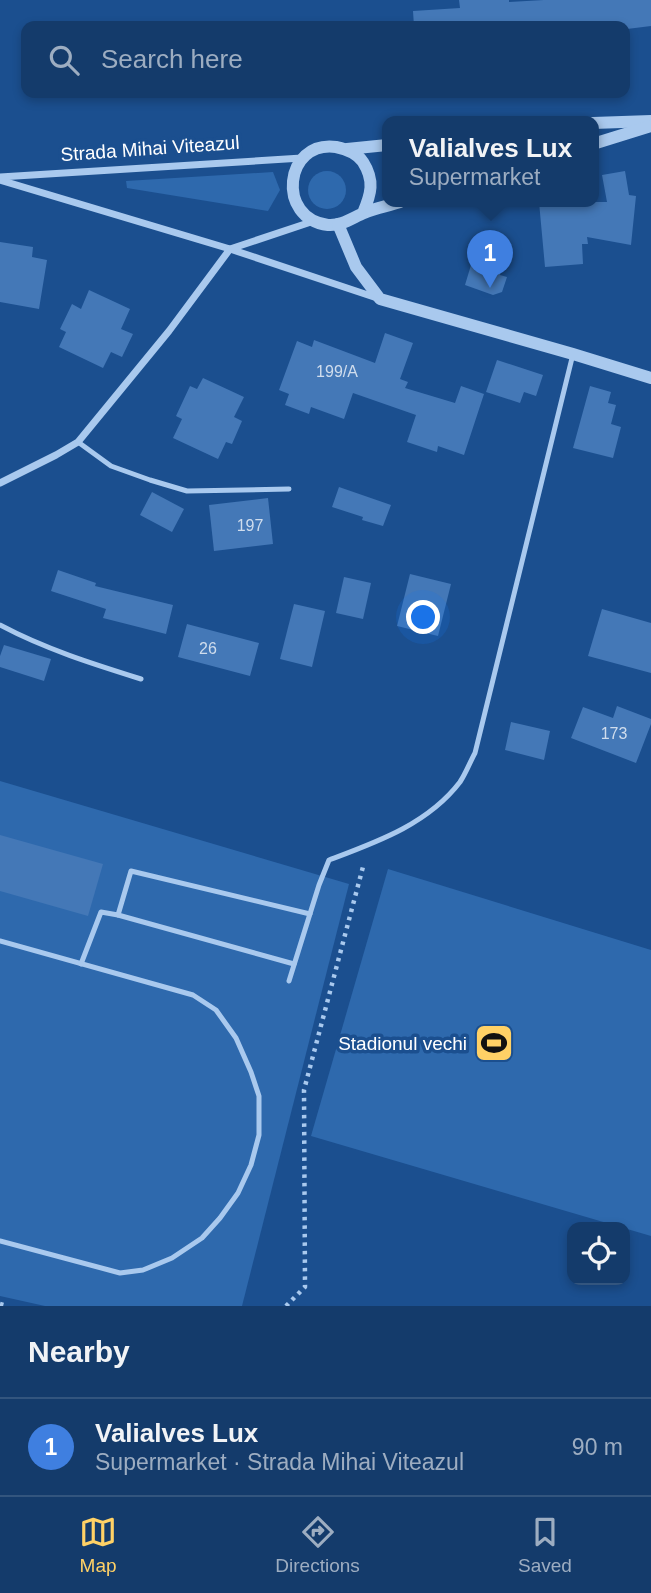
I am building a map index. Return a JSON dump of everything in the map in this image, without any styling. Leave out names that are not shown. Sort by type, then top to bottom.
[{"type":"street","points":[[599,123],[651,123]]},
{"type":"street","points":[[599,142],[651,123]]},
{"type":"street","points":[[382,146],[347,149],[327,146],[314,150],[295,168],[292,183],[293,197],[305,214],[328,225],[338,224],[383,207]]},
{"type":"street","points":[[347,149],[361,159],[370,175],[369,198],[363,213]]},
{"type":"street","name":"Strada Mihai Viteazul","points":[[0,178],[303,158]]},
{"type":"street","name":"Strada Mihai Viteazul","points":[[0,178],[230,249],[380,299],[651,378]]},
{"type":"street","points":[[0,482],[78,442],[160,342],[230,249],[315,221]]},
{"type":"street","points":[[338,224],[356,267],[380,299]]},
{"type":"lane","points":[[289,981],[329,860],[408,826],[439,804],[461,780],[475,753],[573,354]]},
{"type":"lane","points":[[78,442],[111,466],[187,491],[289,489]]},
{"type":"lane","points":[[0,625],[29,641],[141,679]]},
{"type":"lane","points":[[118,915],[131,871],[310,914]]},
{"type":"lane","points":[[82,964],[101,912],[294,964]]},
{"type":"lane","points":[[0,942],[193,995],[216,1010],[236,1038],[259,1096],[259,1135],[251,1165],[238,1193],[202,1238],[172,1258],[143,1270],[120,1273],[0,1241]]},
{"type":"path","points":[[286,1306],[306,1287],[304,1090],[368,845]]},
{"type":"path","points":[[0,1304],[8,1306]]},
{"type":"shaded area","points":[[327,171],[341,176],[346,190],[341,204],[327,209],[313,204],[308,190],[313,176]]},
{"type":"shaded area","points":[[273,172],[280,190],[268,211],[127,188],[126,181]]},
{"type":"shaded area","points":[[0,781],[349,884],[242,1306],[45,1306],[0,1296]]},
{"type":"shaded area","name":"Stadionul vechi","points":[[388,869],[651,950],[651,1236],[630,1230],[630,1222],[603,1222],[311,1136]]},
{"type":"building","points":[[459,0],[651,0],[651,26],[630,29],[630,21],[414,21],[413,11],[460,8]]},
{"type":"building","points":[[625,171],[629,195],[636,196],[631,245],[587,237],[588,244],[582,244],[583,264],[545,267],[539,207],[599,207],[599,202],[607,202],[602,175]]},
{"type":"building","points":[[0,242],[33,247],[32,257],[47,260],[39,309],[0,302]]},
{"type":"building","points":[[477,263],[501,271],[500,275],[507,277],[502,292],[493,295],[465,285],[471,265],[476,266]]},
{"type":"building","points":[[89,290],[130,309],[121,329],[133,334],[122,357],[111,352],[103,368],[59,347],[66,332],[60,329],[72,304],[81,309]]},
{"type":"building","points":[[385,333],[413,343],[400,379],[408,382],[405,388],[455,403],[461,386],[484,394],[464,455],[438,446],[437,452],[407,442],[416,415],[353,393],[344,419],[311,407],[309,414],[285,405],[289,394],[279,390],[297,341],[312,347],[314,340],[375,363]]},
{"type":"building","points":[[497,360],[543,375],[536,396],[524,392],[520,403],[486,392]]},
{"type":"building","points":[[203,378],[244,397],[234,417],[242,421],[232,444],[226,442],[218,459],[173,438],[182,419],[176,416],[190,386],[197,389]]},
{"type":"building","points":[[590,386],[611,392],[608,403],[616,405],[611,424],[621,427],[613,458],[573,448]]},
{"type":"building","points":[[339,487],[391,505],[383,526],[332,507]]},
{"type":"building","points":[[152,492],[184,509],[172,532],[140,515]]},
{"type":"building","points":[[268,498],[273,544],[214,551],[209,505]]},
{"type":"building","points":[[58,570],[96,583],[95,586],[173,605],[166,634],[103,618],[106,609],[51,591]]},
{"type":"building","points":[[410,574],[451,584],[438,636],[397,626]]},
{"type":"building","points":[[344,577],[371,583],[363,619],[336,613]]},
{"type":"building","points":[[294,604],[325,611],[312,667],[280,659]]},
{"type":"building","points":[[602,609],[651,623],[651,673],[588,656]]},
{"type":"building","points":[[187,624],[259,643],[250,676],[178,657]]},
{"type":"building","points":[[4,645],[51,659],[44,681],[0,667]]},
{"type":"building","points":[[617,706],[651,719],[636,763],[571,738],[583,707],[613,718]]},
{"type":"building","points":[[511,722],[550,731],[544,760],[505,750]]},
{"type":"building","points":[[0,835],[103,864],[88,916],[0,891]]},
{"type":"place","name":"Valialves Lux","points":[[490,288]]},
{"type":"place","name":"Stadionul vechi","points":[[494,1043]]}]
